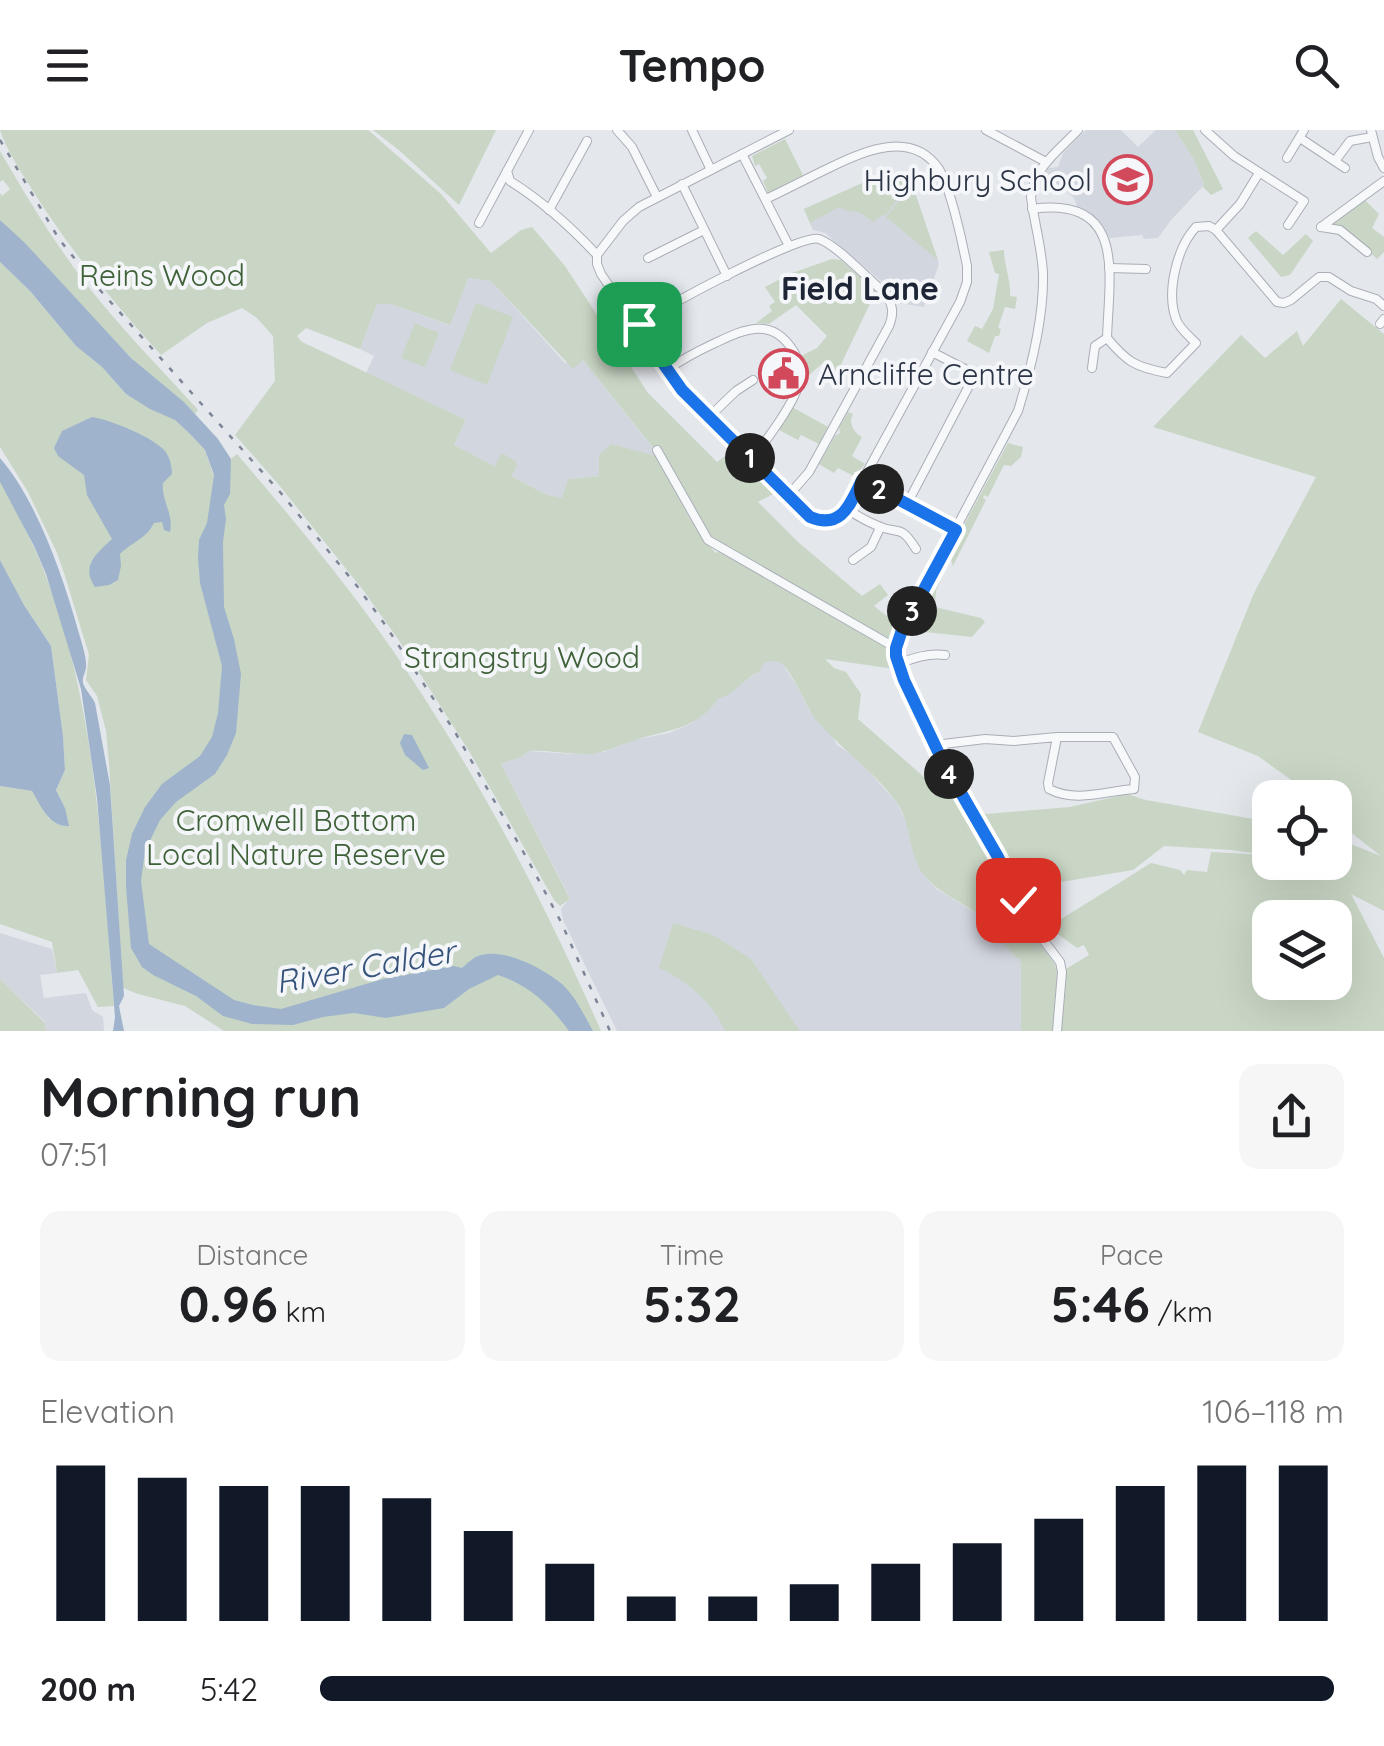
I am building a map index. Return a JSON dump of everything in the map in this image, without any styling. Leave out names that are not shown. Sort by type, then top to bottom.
[{"type":"street","points":[[479,223],[529,130]]},
{"type":"street","points":[[617,130],[632,148],[656,197]]},
{"type":"street","points":[[692,130],[710,170]]},
{"type":"street","points":[[761,130],[767,141]]},
{"type":"street","points":[[766,199],[879,144],[905,143],[928,154],[943,176],[968,274],[965,292],[846,510],[834,519],[818,520],[807,515],[708,417],[667,370],[597,264],[597,254],[629,214],[790,130]]},
{"type":"street","points":[[986,130],[1046,162]]},
{"type":"street","points":[[1057,1031],[1060,962],[1028,920],[998,857],[945,766],[897,664],[896,648],[1018,411],[1030,373],[1043,273],[1032,188],[1046,162],[1078,130]]},
{"type":"street","points":[[1206,130],[1234,156],[1304,201],[1288,225]]},
{"type":"street","points":[[1287,158],[1302,134],[1346,168]]},
{"type":"street","points":[[1335,162],[1350,141],[1372,134],[1384,168]]},
{"type":"street","points":[[549,210],[587,141]]},
{"type":"street","points":[[742,154],[789,246]]},
{"type":"street","points":[[507,171],[510,182],[532,195],[597,254]]},
{"type":"street","points":[[1216,230],[1240,204],[1259,173]]},
{"type":"street","points":[[1367,252],[1340,230],[1321,227],[1384,181]]},
{"type":"street","points":[[682,184],[727,276]]},
{"type":"street","points":[[1032,209],[1074,211],[1094,221],[1104,237],[1109,268],[1107,338],[1124,358],[1150,370],[1167,373],[1196,344],[1176,323],[1174,302],[1179,250],[1196,227],[1216,230],[1277,302],[1290,300],[1319,277],[1330,277],[1384,306]]},
{"type":"street","points":[[648,258],[704,230]]},
{"type":"street","points":[[636,325],[660,309],[812,238],[830,244],[886,294],[891,301],[892,319],[810,472],[788,496]]},
{"type":"street","points":[[1109,268],[1146,268]]},
{"type":"street","points":[[667,370],[685,357],[745,329],[763,329],[787,342],[798,360],[798,386],[751,459]]},
{"type":"street","points":[[1078,366],[1093,370],[1095,346],[1107,338]]},
{"type":"street","points":[[907,504],[971,382],[964,369],[932,352]]},
{"type":"street","points":[[708,417],[753,380]]},
{"type":"street","points":[[657,450],[708,540],[896,648]]},
{"type":"street","points":[[862,480],[956,530]]},
{"type":"street","points":[[846,510],[880,528],[906,533],[916,549]]},
{"type":"street","points":[[853,560],[871,547],[880,528]]},
{"type":"street","points":[[897,664],[920,656],[945,655]]},
{"type":"street","points":[[935,744],[985,739],[1113,737],[1135,778],[1134,790],[1074,796],[1049,790],[1057,738]]},
{"type":"shaded area","name":"Highbury School","points":[[1086,130],[1121,130],[1138,147],[1156,130],[1175,130],[1204,185],[1158,238],[1110,238],[1096,218],[1078,209],[1074,198],[1045,174],[1048,168],[1058,167],[1063,153]]},
{"type":"shaded area","points":[[876,177],[896,179],[914,190],[939,264],[924,307],[899,303],[887,286],[825,233],[813,230],[804,209]]},
{"type":"shaded area","points":[[468,278],[491,281],[565,363],[582,359],[660,457],[599,476],[568,479],[562,499],[547,495],[454,445],[466,420],[366,373],[374,356],[360,349],[377,304],[391,304],[449,325]]},
{"type":"shaded area","points":[[763,663],[782,663],[809,710],[837,745],[857,758],[897,803],[908,826],[916,859],[928,880],[982,917],[1021,962],[1021,1031],[617,1031],[563,920],[561,909],[570,898],[501,764],[529,751],[604,752],[634,740],[669,733],[690,724],[719,697],[759,672]]},
{"type":"shaded area","points":[[0,933],[52,949],[57,973],[40,975],[44,998],[86,993],[92,1010],[103,1017],[104,1031],[46,1031],[45,1022],[0,979]]},
{"type":"green space","points":[[0,130],[368,130],[441,194],[491,253],[521,230],[532,227],[565,266],[648,393],[717,462],[733,450],[775,493],[758,502],[798,542],[862,596],[880,584],[888,595],[874,606],[888,617],[904,617],[890,643],[814,600],[889,649],[895,669],[825,659],[846,672],[861,694],[858,719],[932,784],[963,801],[1025,925],[1054,963],[1057,972],[1053,1031],[1021,1031],[1021,962],[983,918],[924,875],[897,803],[816,720],[788,671],[777,661],[764,663],[759,672],[689,724],[597,753],[529,751],[501,764],[570,899],[560,906],[398,639],[363,590],[235,435],[275,381],[273,336],[242,308],[207,323],[161,355],[62,234]],"holes":[[[468,278],[491,281],[573,369],[583,360],[654,449],[664,456],[710,535],[725,549],[716,553],[698,532],[660,457],[611,444],[599,455],[599,476],[568,479],[562,498],[547,495],[511,476],[517,465],[502,453],[496,467],[454,445],[466,420],[302,342],[297,336],[306,328],[360,349],[377,304],[391,304],[450,325]]]},
{"type":"green space","points":[[373,130],[496,130],[459,205]]},
{"type":"green space","points":[[1175,130],[1193,130],[1223,189],[1211,195],[1203,187],[1193,158]]},
{"type":"green space","points":[[785,139],[803,175],[768,193],[763,181],[767,178],[759,164],[755,166],[752,156]]},
{"type":"green space","points":[[0,151],[72,265],[198,410],[195,414],[130,357],[0,220],[0,193],[2,196],[10,189],[3,180],[0,182]]},
{"type":"green space","points":[[876,177],[903,182],[901,194],[885,216],[873,222],[859,212],[839,207],[810,223],[804,209]]},
{"type":"green space","points":[[906,184],[914,190],[938,260],[886,217],[903,195]]},
{"type":"green space","points":[[1364,199],[1379,214],[1372,228],[1384,237],[1384,252],[1377,259],[1345,229],[1327,226]]},
{"type":"green space","points":[[1256,231],[1283,255],[1306,234],[1313,241],[1290,275],[1281,277],[1248,238]]},
{"type":"green space","points":[[1004,250],[1010,296],[1017,297],[1015,309],[1005,307],[999,336],[995,336],[989,353],[967,341],[975,326],[982,329],[993,309],[999,274],[995,273],[989,252]]},
{"type":"green space","points":[[832,259],[841,260],[876,291],[834,379],[824,362],[808,376],[805,374],[801,356],[817,348],[827,336],[796,305],[769,324],[756,323],[772,311],[769,306],[775,302],[765,287]]},
{"type":"green space","name":"Cromwell Bottom Local Nature Reserve","points":[[0,262],[76,346],[126,394],[175,420],[190,434],[205,450],[213,474],[237,454],[346,586],[387,641],[487,801],[558,937],[601,1031],[224,1031],[185,1006],[123,988],[106,731],[97,696],[86,680],[89,655],[57,553],[28,492],[0,447]]},
{"type":"green space","points":[[1341,299],[1384,334],[1384,911],[1351,894],[1384,958],[1384,1031],[1061,1031],[1066,969],[1089,955],[1084,945],[1077,948],[1055,932],[1047,936],[1042,931],[1151,863],[1180,870],[1184,875],[1187,870],[1207,872],[1211,852],[1252,854],[1252,880],[1352,880],[1352,845],[1381,856],[1352,833],[1352,780],[1291,780],[1258,756],[1198,732],[1254,593],[1316,477],[1153,427],[1241,335],[1265,358],[1297,331],[1303,346]]},
{"type":"green space","points":[[476,303],[513,317],[487,385],[450,370]]},
{"type":"green space","points":[[415,323],[439,333],[425,367],[401,358]]},
{"type":"green space","points":[[792,407],[828,427],[819,444],[801,435],[798,440],[779,430]]},
{"type":"green space","points":[[848,412],[853,414],[853,427],[862,437],[852,456],[865,464],[854,476],[838,468],[834,473],[819,464],[840,433]]},
{"type":"green space","points":[[1008,443],[1023,447],[1021,457],[1011,466],[1004,465],[988,497],[984,495],[986,500],[953,566],[949,553]]},
{"type":"green space","points":[[0,482],[44,571],[76,677],[95,786],[114,1006],[98,1007],[78,970],[57,973],[52,942],[0,924],[0,786],[32,791],[49,819],[65,808],[56,790],[65,770],[51,646],[0,560]]},
{"type":"green space","points":[[937,575],[942,576],[935,607],[985,622],[972,637],[906,630]]},
{"type":"green space","points":[[1127,794],[1252,819],[1252,853],[1164,846],[1133,870],[1025,888],[1010,873],[974,807],[986,814],[1070,807]]},
{"type":"green space","points":[[673,923],[713,935],[751,959],[800,1031],[725,1031],[698,994],[659,968]]},
{"type":"green space","points":[[0,979],[45,1023],[46,1031],[0,1031]]},
{"type":"water","points":[[0,220],[131,358],[184,402],[231,459],[230,494],[224,505],[224,607],[241,674],[236,733],[215,774],[176,802],[160,820],[145,851],[141,881],[149,944],[234,1000],[281,1009],[383,979],[454,966],[462,968],[484,954],[507,956],[544,971],[562,984],[593,1031],[569,1031],[538,997],[498,975],[469,989],[444,1008],[386,1018],[354,1013],[293,1025],[252,1024],[223,1016],[196,996],[142,967],[131,948],[126,887],[126,860],[132,834],[162,784],[200,756],[212,737],[218,713],[222,666],[200,583],[198,558],[214,475],[205,450],[190,434],[175,420],[126,394],[76,346],[0,262]]},
{"type":"water","points":[[92,417],[151,440],[165,451],[172,474],[163,483],[170,532],[164,530],[162,522],[154,523],[120,554],[118,580],[95,587],[90,566],[112,539],[87,495],[84,475],[58,456],[54,448],[62,431]]},
{"type":"water","points":[[0,458],[25,495],[47,539],[85,654],[83,683],[95,703],[110,785],[124,996],[119,1006],[124,1031],[113,1031],[97,798],[81,689],[46,574],[0,482]]},
{"type":"water","points":[[0,560],[51,646],[65,770],[56,790],[69,826],[51,819],[32,791],[0,786]]},
{"type":"water","points":[[404,734],[412,735],[429,768],[423,770],[405,755],[400,743]]},
{"type":"railway","points":[[0,140],[59,239],[280,492],[386,626],[455,732],[529,862],[610,1031]]},
{"type":"place","name":"Highbury School","points":[[1127,180]]},
{"type":"place","name":"Arncliffe Centre","points":[[783,374]]},
{"type":"district","name":"Field Lane","points":[[860,288]]},
{"type":"route","points":[[639,324],[636,325],[674,381],[810,517],[822,521],[839,517],[862,480],[956,530],[902,630],[896,648],[897,664],[942,760],[1018,900]]},
{"type":"park label","name":"Reins Wood","points":[[162,275]]},
{"type":"park label","name":"Strangstry Wood","points":[[522,657]]},
{"type":"water label","name":"River Calder","points":[[365,966]]}]
